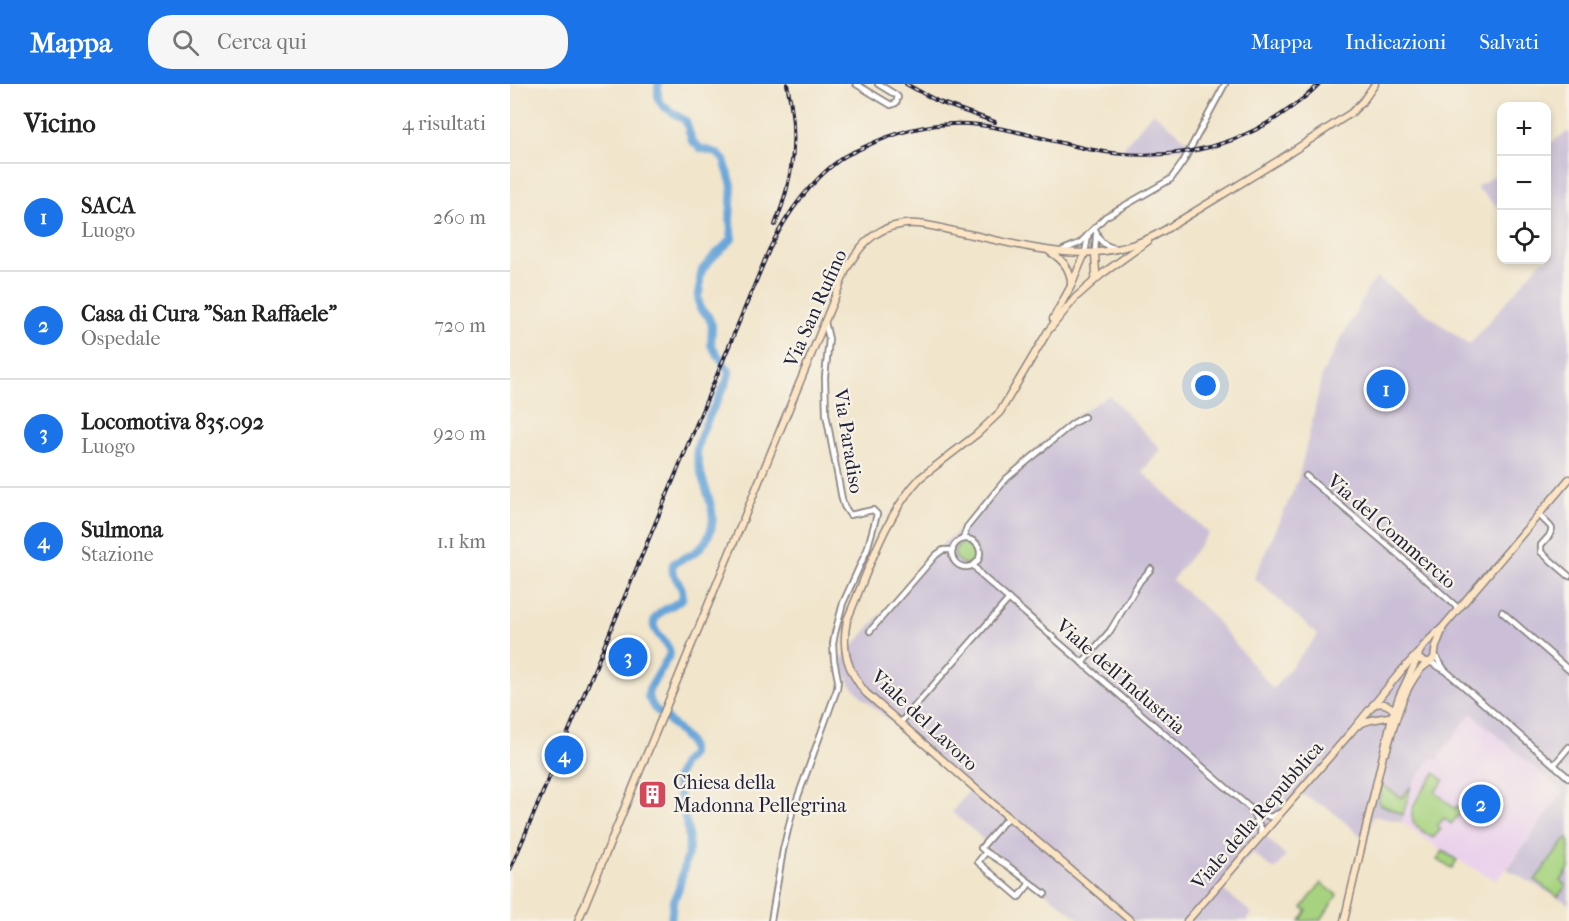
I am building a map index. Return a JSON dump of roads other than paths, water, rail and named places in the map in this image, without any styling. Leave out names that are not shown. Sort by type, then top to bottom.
[{"type":"main road","name":"Via San Rufino","points":[[578,921],[846,270],[857,252],[870,238],[887,228],[919,224],[1056,251],[1095,253],[1121,248],[1152,237],[1279,160],[1351,113],[1375,84]]},
{"type":"main road","name":"Viale del Lavoro","points":[[1048,331],[1092,282],[1152,237]]},
{"type":"main road","points":[[1044,249],[1064,262],[1071,276],[1071,286]]},
{"type":"main road","name":"Viale del Lavoro","points":[[1085,253],[1048,331],[1000,412],[977,434],[920,478],[902,499],[885,529],[847,620],[844,635],[847,661],[859,684],[900,723],[1130,920]]},
{"type":"main road","points":[[1092,282],[1096,273],[1095,253]]},
{"type":"main road","name":"Viale della Repubblica","points":[[1187,921],[1569,479]]},
{"type":"main road","name":"Viale della Repubblica","points":[[1435,654],[1443,627]]},
{"type":"main road","points":[[1344,920],[1394,714],[1417,673],[1434,658],[1435,654],[1430,647],[1420,651],[1394,714],[1387,734],[1373,799]]},
{"type":"main road","points":[[1420,651],[1422,661],[1429,662]]},
{"type":"main road","points":[[1373,705],[1378,703],[1387,705],[1394,714]]},
{"type":"main road","name":"Viale della Repubblica","points":[[1352,731],[1365,721],[1394,714]]},
{"type":"main road","points":[[1375,719],[1384,723],[1387,734]]},
{"type":"street","points":[[856,84],[891,105],[896,103],[898,100],[896,95],[878,84]]},
{"type":"street","points":[[1085,253],[1088,238],[1097,224],[1105,217],[1171,179],[1184,162],[1225,84]]},
{"type":"street","points":[[1093,231],[1102,243],[1121,248]]},
{"type":"street","points":[[1056,251],[1076,245],[1093,231]]},
{"type":"street","points":[[1093,231],[1095,253]]},
{"type":"street","name":"Via Paradiso","points":[[771,921],[792,813],[837,689],[833,644],[835,633],[843,603],[867,550],[877,514],[873,510],[850,515],[842,499],[825,414],[825,377],[829,339],[825,322]]},
{"type":"street","points":[[963,540],[967,527],[1006,479],[1072,424],[1084,417]]},
{"type":"street","name":"Via del Commercio","points":[[1306,476],[1458,609]]},
{"type":"street","points":[[1538,514],[1552,529],[1541,545],[1541,552],[1569,576]]},
{"type":"street","points":[[963,540],[973,541],[980,548],[980,558],[974,566],[964,567],[958,565],[954,560],[953,550],[958,542],[963,540]]},
{"type":"street","points":[[870,631],[936,555],[943,550],[953,550]]},
{"type":"street","name":"Viale dell'Industria","points":[[974,566],[1008,599],[1250,808],[1264,815]]},
{"type":"street","points":[[1083,663],[1110,631],[1140,581],[1151,569]]},
{"type":"street","points":[[900,723],[1008,599]]},
{"type":"street","points":[[1502,612],[1569,670]]},
{"type":"street","points":[[835,633],[844,635]]},
{"type":"street","points":[[1435,654],[1446,671]]},
{"type":"street","points":[[1429,662],[1446,671],[1569,778]]},
{"type":"street","points":[[1554,765],[1569,747]]},
{"type":"street","name":"Viale dell'Industria","points":[[1250,808],[1261,828],[1260,837]]},
{"type":"street","points":[[1264,815],[1270,817],[1281,812]]},
{"type":"street","points":[[1264,815],[1269,826]]},
{"type":"street","points":[[1008,817],[981,848],[1045,894]]},
{"type":"street","name":"Viale dell'Industria","points":[[1257,819],[1269,826]]},
{"type":"street","points":[[986,852],[978,862],[1019,897],[1030,883]]},
{"type":"waterway","points":[[658,84],[658,99],[663,106],[686,121],[692,141],[700,148],[717,153],[724,160],[732,185],[730,219],[732,239],[702,270],[698,296],[700,309],[708,316],[712,325],[711,345],[729,371],[727,381],[697,448],[699,466],[712,507],[712,527],[708,538],[697,551],[673,564],[672,571],[681,588],[682,599],[660,613],[654,621],[656,631],[670,654],[649,690],[648,697],[654,708],[688,741],[691,748],[691,754],[682,765],[676,780],[688,830],[689,849],[673,903],[671,921]]},
{"type":"railway","points":[[775,225],[787,190],[793,156],[793,121],[787,84]]},
{"type":"railway","points":[[906,84],[939,102],[995,122]]},
{"type":"railway","points":[[510,870],[769,250],[799,200],[830,167],[849,154],[900,133],[927,126],[954,124],[998,128],[1112,153],[1137,155],[1185,152],[1232,140],[1255,130],[1293,106],[1319,84]]},
{"type":"place","name":"SACA","points":[[1386,389]]},
{"type":"place","name":"Locomotiva 835.092","points":[[628,657]]},
{"type":"place","name":"Sulmona","points":[[564,755]]},
{"type":"place","name":"Chiesa della Madonna Pellegrina","points":[[652,794]]},
{"type":"place","name":"Casa di Cura \"San Raffaele\"","points":[[1481,804]]}]
